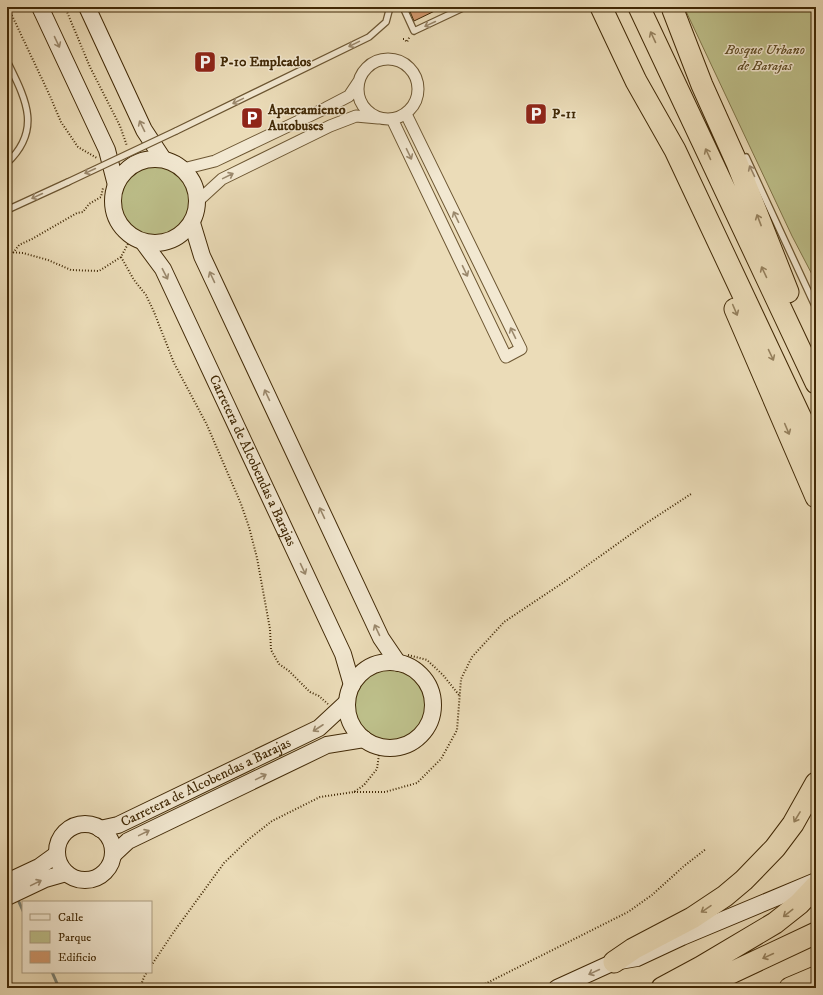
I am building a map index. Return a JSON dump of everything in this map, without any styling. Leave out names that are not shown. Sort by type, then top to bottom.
[{"type":"highway","points":[[601,7],[636,81],[664,150],[816,497]]},
{"type":"highway","points":[[639,7],[816,383]]},
{"type":"highway","points":[[672,9],[702,85],[737,163],[816,360]]},
{"type":"highway","points":[[636,81],[678,157],[816,450]]},
{"type":"highway","points":[[614,962],[632,949],[670,931],[692,918],[725,896],[744,880],[775,848],[788,830],[816,783]]},
{"type":"highway","points":[[662,988],[719,957],[775,923],[799,904],[816,886]]},
{"type":"highway","points":[[699,988],[816,933]]},
{"type":"highway","points":[[790,988],[816,977]]},
{"type":"street","points":[[40,7],[107,150],[109,185],[113,208],[123,229],[137,238],[162,243],[179,236],[192,223],[198,200],[194,183],[184,169],[163,159],[131,159],[127,169],[109,185]]},
{"type":"street","points":[[87,7],[144,130],[163,159]]},
{"type":"street","points":[[184,169],[215,161],[349,96],[363,72],[376,61],[385,59],[394,60],[402,63],[413,73],[418,89],[417,98],[406,114],[392,119],[356,116],[330,126],[222,180],[198,200]]},
{"type":"street","points":[[359,81],[359,99],[370,114],[378,118]]},
{"type":"street","points":[[392,119],[506,357],[521,349],[406,114]]},
{"type":"street","points":[[192,223],[202,256],[381,638],[398,663]]},
{"type":"street","name":"Carretera de Alcobendas a Barajas","points":[[137,238],[163,269],[343,654],[352,685]]},
{"type":"street","points":[[380,663],[398,663],[411,668],[421,675],[433,698],[433,711],[429,723],[422,734],[413,742],[401,747],[388,748],[372,745],[364,740],[355,730],[343,706],[352,685],[357,678],[372,666],[380,663]]},
{"type":"street","name":"Carretera de Alcobendas a Barajas","points":[[100,829],[118,825],[319,728],[343,706]]},
{"type":"street","name":"Carretera de Alcobendas a Barajas","points":[[113,856],[128,841],[327,745],[364,740]]},
{"type":"street","points":[[86,824],[100,829],[110,840],[113,856],[109,867],[100,876],[88,880],[76,879],[66,873],[60,864],[57,854],[58,843],[64,833],[74,826],[86,824]]},
{"type":"street","points":[[7,882],[39,867],[57,854]]},
{"type":"street","points":[[7,897],[45,879],[66,873]]},
{"type":"street","points":[[557,988],[614,962],[637,958],[689,934],[816,881]]},
{"type":"lane","points":[[7,210],[176,131],[369,37],[386,22],[390,7]]},
{"type":"lane","points":[[403,7],[414,31],[465,7]]},
{"type":"lane","points":[[672,9],[699,60]]},
{"type":"lane","points":[[7,61],[21,90],[27,107],[25,140],[7,163]]},
{"type":"lane","points":[[743,152],[816,308]]},
{"type":"path","points":[[8,7],[64,128],[78,147],[95,158],[100,158]]},
{"type":"path","points":[[65,7],[90,67],[120,126],[131,159]]},
{"type":"path","points":[[403,39],[407,42],[409,36],[413,36]]},
{"type":"path","points":[[13,253],[18,245],[32,239],[72,216],[83,212],[89,204],[102,196],[109,185]]},
{"type":"path","points":[[7,252],[23,253],[48,260],[71,270],[99,271],[121,257],[137,238]]},
{"type":"path","points":[[121,257],[134,280],[146,295],[174,363],[207,425],[243,510],[257,558],[270,629],[271,650],[279,664],[289,671],[310,692],[319,696],[326,703],[343,706]]},
{"type":"path","points":[[152,965],[224,863],[272,821],[320,797],[354,792],[385,792],[417,782],[441,759],[457,730],[461,679],[472,657],[504,622],[564,582],[645,524],[691,494]]},
{"type":"path","points":[[354,792],[364,785],[377,769],[380,747]]},
{"type":"path","points":[[477,988],[628,912],[652,895],[684,866],[706,849]]},
{"type":"path","points":[[140,988],[146,973]]},
{"type":"green space","name":"Bosque Urbano de Barajas","points":[[684,7],[816,7],[816,282],[792,236]]},
{"type":"green space","points":[[154,165],[174,171],[184,181],[190,201],[184,221],[174,231],[154,237],[134,231],[124,221],[118,201],[124,181],[134,171]]},
{"type":"green space","points":[[383,669],[397,669],[416,679],[426,698],[426,712],[416,731],[397,741],[383,741],[364,731],[354,712],[354,698],[364,679]]},
{"type":"building","points":[[408,7],[443,7],[414,21]]},
{"type":"waterway","points":[[19,902],[22,909]]},
{"type":"waterway","points":[[52,973],[59,988]]},
{"type":"place","name":"P-10 Empleados","points":[[205,62]]},
{"type":"place","name":"P-11","points":[[536,114]]},
{"type":"place","name":"Aparcamiento Autobuses","points":[[252,118]]}]
